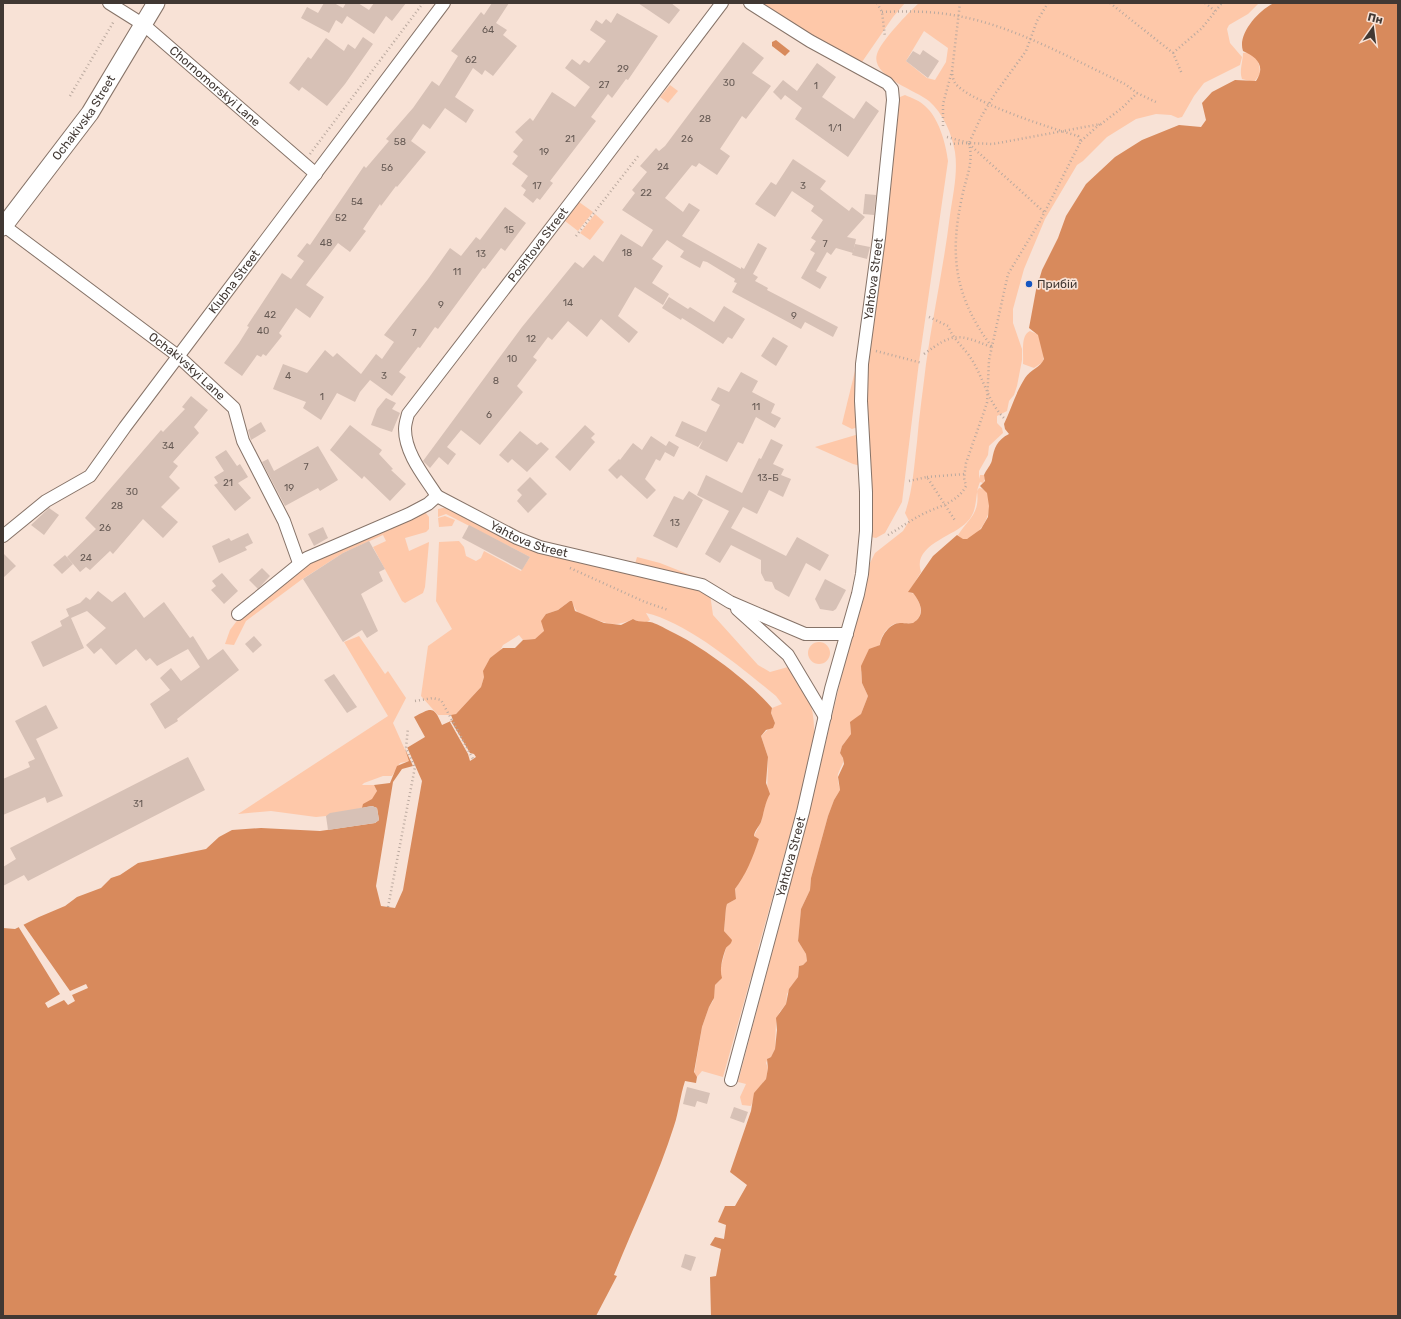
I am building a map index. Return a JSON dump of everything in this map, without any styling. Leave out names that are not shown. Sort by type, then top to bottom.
[{"type":"street","name":"Chornomorskyi Lane","points":[[110,3],[144,24],[316,174]]},
{"type":"street","name":"Ochakivska Street","points":[[3,226],[90,113],[156,3]]},
{"type":"street","name":"Klubna Street","points":[[3,536],[46,501],[90,476],[178,356],[444,3]]},
{"type":"street","name":"Poshtova Street","points":[[437,496],[414,460],[405,429],[408,414],[722,3]]},
{"type":"street","name":"Yahtova Street","points":[[731,1080],[803,812],[832,682],[858,594],[865,536],[866,492],[861,401],[864,348],[879,238],[893,100],[892,89],[887,83],[810,41],[750,3]]},
{"type":"street","name":"Ochakivskyi Lane","points":[[3,226],[178,356],[234,408],[243,441],[284,521],[299,564]]},
{"type":"street","points":[[238,614],[307,558],[409,514],[434,500],[437,496]]},
{"type":"street","name":"Yahtova Street","points":[[437,496],[517,538],[540,547],[702,585],[730,602],[805,634],[847,634]]},
{"type":"street","points":[[730,602],[788,655],[825,717]]},
{"type":"path","points":[[304,162],[423,3]]},
{"type":"path","points":[[877,3],[882,12],[885,37]]},
{"type":"path","points":[[943,126],[943,104],[952,71],[960,3]]},
{"type":"path","points":[[992,347],[978,329],[965,302],[958,272],[955,238],[960,208],[972,161],[969,143],[989,104],[1026,51],[1039,17],[1048,3]]},
{"type":"path","points":[[1110,3],[1173,53],[1182,74]]},
{"type":"path","points":[[1205,3],[1215,11]]},
{"type":"path","points":[[1173,53],[1202,28],[1222,3]]},
{"type":"path","points":[[70,96],[120,10]]},
{"type":"path","points":[[882,12],[918,11],[959,16],[1030,40],[1125,84],[1137,93],[1158,103]]},
{"type":"path","points":[[952,71],[954,82],[966,93],[989,104],[1059,131],[1078,136],[1081,141]]},
{"type":"path","points":[[888,535],[924,514],[945,506],[962,493],[966,486],[966,463],[987,403],[989,360],[1008,274],[1044,212],[1081,141],[1122,108],[1137,93]]},
{"type":"path","points":[[950,144],[993,144],[1101,124]]},
{"type":"path","points":[[947,137],[969,143],[1044,212]]},
{"type":"path","points":[[576,236],[639,155]]},
{"type":"path","points":[[929,317],[948,326],[952,337],[968,354],[998,412],[1005,419]]},
{"type":"path","points":[[924,354],[945,339],[952,337],[973,339],[992,347]]},
{"type":"path","points":[[864,348],[922,363]]},
{"type":"path","points":[[909,481],[927,477],[965,474]]},
{"type":"path","points":[[927,477],[956,522]]},
{"type":"path","points":[[569,567],[580,574],[645,602],[668,610]]},
{"type":"path","points":[[415,701],[433,698],[440,700],[473,759]]},
{"type":"path","points":[[388,907],[414,766],[406,748],[408,728]]},
{"type":"shaded area","points":[[757,3],[905,3],[893,17],[862,62],[859,62]]},
{"type":"shaded area","points":[[919,3],[1259,3],[1248,14],[1229,25],[1227,29],[1230,43],[1242,57],[1240,65],[1204,83],[1194,96],[1182,117],[1178,118],[1171,115],[1156,114],[1136,119],[1107,137],[1077,165],[1045,219],[1024,269],[1013,309],[1013,323],[1022,349],[1022,360],[1017,386],[1014,395],[1009,401],[1007,411],[997,416],[997,423],[1002,428],[1003,433],[989,446],[988,455],[979,471],[979,479],[980,475],[984,475],[985,479],[983,483],[980,482],[978,487],[975,507],[971,517],[961,527],[935,542],[922,555],[920,563],[921,572],[909,592],[914,594],[920,605],[921,609],[917,620],[913,623],[896,623],[889,627],[880,641],[880,645],[875,647],[861,672],[862,683],[868,696],[861,714],[850,724],[851,734],[842,746],[840,753],[843,759],[843,764],[838,774],[840,790],[834,800],[828,816],[811,878],[810,890],[801,909],[798,941],[806,954],[807,961],[803,965],[799,966],[798,977],[787,994],[786,1004],[779,1013],[776,1023],[775,1049],[766,1063],[768,1068],[766,1079],[757,1090],[751,1106],[742,1105],[740,1097],[746,1084],[738,1082],[809,812],[845,662],[865,594],[870,563],[875,553],[903,531],[909,521],[905,513],[913,478],[926,364],[955,184],[956,160],[952,138],[939,112],[929,101],[887,76],[880,69],[877,62],[877,54],[895,27]],"holes":[[[924,31],[948,48],[946,62],[935,80],[927,78],[906,61]]]},
{"type":"shaded area","points":[[1274,3],[1398,3],[1398,1316],[711,1316],[710,1277],[716,1276],[721,1249],[710,1245],[715,1237],[724,1239],[726,1225],[718,1222],[725,1206],[735,1206],[747,1185],[730,1172],[751,1111],[754,1093],[766,1079],[768,1068],[767,1059],[771,1057],[775,1049],[777,1030],[776,1018],[786,1004],[789,989],[798,977],[799,966],[803,965],[807,961],[806,954],[798,941],[801,909],[810,890],[811,878],[828,816],[834,800],[840,790],[838,777],[844,764],[840,753],[842,746],[851,734],[850,722],[861,714],[868,696],[862,683],[861,666],[869,649],[880,645],[884,634],[893,625],[900,623],[913,623],[920,616],[921,609],[918,601],[913,593],[908,592],[933,556],[957,535],[963,539],[967,539],[981,529],[988,517],[989,506],[987,493],[980,486],[985,481],[984,475],[991,462],[997,445],[1009,434],[1005,429],[1004,424],[1019,389],[1027,375],[1043,362],[1044,359],[1038,335],[1029,328],[1036,290],[1042,270],[1058,238],[1066,216],[1086,184],[1115,157],[1142,140],[1179,125],[1201,127],[1206,120],[1202,103],[1212,92],[1235,80],[1256,81],[1259,76],[1260,66],[1256,59],[1243,51],[1243,37],[1246,30],[1256,17],[1268,6]]},
{"type":"shaded area","points":[[776,40],[790,51],[785,56],[772,46],[772,42]]},
{"type":"shaded area","points":[[1243,53],[1252,54],[1257,59],[1260,74],[1254,82],[1242,79],[1241,69]]},
{"type":"shaded area","points":[[670,85],[678,91],[668,103],[660,97]]},
{"type":"shaded area","points":[[905,95],[923,104],[934,117],[944,139],[948,161],[919,362],[902,502],[885,533],[876,538],[871,537],[865,373],[897,102],[900,97]]},
{"type":"shaded area","points":[[579,202],[593,212],[578,231],[565,221]]},
{"type":"shaded area","points":[[595,214],[604,222],[590,240],[580,233]]},
{"type":"shaded area","points":[[1030,331],[1039,335],[1044,355],[1043,362],[1034,368],[1023,364],[1023,345],[1025,336]]},
{"type":"shaded area","points":[[855,371],[858,371],[858,427],[852,429],[842,424]]},
{"type":"shaded area","points":[[859,434],[861,466],[853,464],[815,447]]},
{"type":"shaded area","points":[[979,488],[986,491],[989,497],[990,505],[988,514],[979,531],[971,537],[963,540],[958,535],[975,511],[977,505],[977,491]]},
{"type":"shaded area","points":[[448,507],[490,528],[689,586],[710,594],[713,615],[758,665],[770,672],[788,667],[795,674],[805,689],[813,715],[814,734],[797,810],[758,949],[760,952],[753,976],[751,977],[723,1077],[702,1071],[697,1077],[694,1075],[702,1027],[709,1007],[713,1001],[715,985],[720,980],[720,970],[726,948],[731,940],[724,931],[727,904],[736,899],[735,889],[743,877],[759,839],[754,836],[761,822],[767,798],[768,757],[761,736],[775,723],[771,713],[772,708],[782,704],[776,696],[731,660],[679,626],[662,618],[646,613],[650,620],[647,622],[640,622],[633,619],[618,624],[606,623],[580,614],[570,601],[558,610],[546,614],[543,626],[544,632],[535,639],[523,640],[519,635],[503,645],[500,651],[490,658],[485,668],[481,687],[456,714],[438,715],[421,696],[428,646],[452,629],[436,601],[439,542],[459,541],[464,547],[466,556],[476,561],[481,558],[484,551],[521,571],[530,557],[446,514],[438,517],[438,509]]},
{"type":"shaded area","points":[[425,512],[429,517],[429,529],[426,532],[405,538],[409,551],[429,542],[425,587],[423,593],[405,603],[402,601],[373,547],[386,541],[383,535],[343,553],[301,580],[246,621],[234,645],[225,644],[230,630],[242,614],[309,560]]},
{"type":"shaded area","points":[[445,516],[455,520],[452,526],[439,527],[438,518]]},
{"type":"shaded area","points":[[637,557],[660,563],[703,580],[635,564]]},
{"type":"shaded area","points":[[572,601],[575,611],[604,623],[621,625],[633,619],[660,626],[683,638],[724,665],[751,687],[772,708],[771,713],[775,723],[773,728],[766,730],[761,736],[768,757],[766,783],[770,794],[761,822],[754,834],[754,836],[759,839],[746,872],[735,889],[736,899],[727,904],[724,931],[732,940],[726,948],[721,967],[722,978],[715,985],[714,998],[702,1027],[694,1072],[697,1077],[696,1083],[685,1081],[676,1120],[661,1164],[614,1275],[617,1276],[596,1316],[3,1316],[3,928],[15,929],[65,906],[77,897],[101,888],[111,878],[120,875],[138,863],[206,849],[219,837],[232,830],[261,828],[320,831],[375,823],[379,820],[377,808],[372,806],[362,808],[363,804],[372,799],[377,791],[374,785],[390,783],[397,766],[409,761],[405,749],[425,737],[414,717],[425,711],[432,710],[437,714],[442,725],[453,720],[451,715],[456,714],[481,687],[484,677],[483,671],[490,658],[503,648],[515,648],[523,640],[535,639],[544,631],[541,621],[546,614],[558,610]]},
{"type":"shaded area","points":[[359,636],[385,674],[388,671],[406,698],[393,723],[410,761],[400,763],[392,776],[383,776],[364,783],[362,785],[374,785],[377,791],[375,797],[362,808],[316,817],[271,811],[238,814],[388,716],[344,642]]},
{"type":"shaded area","points":[[819,642],[827,645],[830,653],[827,661],[819,664],[811,661],[808,653],[811,645]]},
{"type":"pier","points":[[451,721],[470,753],[474,754],[476,757],[470,761],[468,754],[450,722]]},
{"type":"pier","points":[[407,747],[422,781],[403,890],[395,908],[381,906],[376,886],[393,782],[402,769],[413,766],[405,749]]},
{"type":"pier","points":[[23,924],[70,991],[86,984],[88,988],[72,995],[75,1001],[68,1005],[64,1000],[48,1008],[45,1003],[60,994],[18,926]]},
{"type":"building","points":[[324,3],[334,3],[343,8],[346,3],[358,3],[369,10],[374,3],[406,3],[392,21],[386,16],[374,34],[347,16],[342,24],[336,20],[329,33],[301,18],[307,7],[318,13]]},
{"type":"building","points":[[492,3],[509,3],[496,23],[507,30],[503,35],[517,46],[493,76],[485,70],[482,75],[473,68],[455,97],[474,110],[466,123],[445,108],[430,129],[423,124],[411,141],[426,152],[397,187],[396,186],[381,206],[380,204],[363,229],[366,231],[350,252],[338,243],[306,285],[324,297],[310,318],[296,308],[279,333],[282,336],[266,356],[263,354],[261,357],[257,355],[242,376],[224,363],[239,343],[249,327],[247,326],[282,273],[291,279],[304,261],[297,256],[307,243],[310,245],[364,166],[366,168],[389,141],[386,139],[413,108],[432,81],[439,86],[458,56],[451,51],[481,12],[484,15]]},
{"type":"building","points":[[638,3],[671,3],[680,10],[669,24]]},
{"type":"building","points":[[617,13],[658,36],[628,80],[626,79],[612,98],[608,94],[591,117],[596,121],[550,181],[553,183],[540,200],[537,198],[533,203],[523,195],[526,190],[521,186],[528,176],[512,164],[518,156],[513,152],[523,140],[515,132],[530,118],[533,121],[552,92],[575,107],[590,87],[565,68],[572,59],[580,65],[584,60],[589,63],[606,41],[590,30],[596,20],[602,24],[606,19],[611,23]]},
{"type":"building","points":[[363,37],[373,44],[345,84],[327,106],[302,87],[299,91],[289,83],[308,57],[311,59],[326,38],[344,51],[348,44],[355,49]]},
{"type":"building","points":[[743,42],[764,58],[752,73],[771,86],[746,119],[742,116],[720,149],[730,156],[717,175],[699,163],[696,167],[692,165],[665,198],[683,212],[689,203],[700,210],[682,236],[741,269],[741,267],[744,269],[758,243],[767,248],[753,274],[758,277],[755,281],[768,288],[767,290],[838,327],[833,337],[805,322],[801,329],[732,292],[737,283],[734,282],[735,279],[707,262],[703,261],[700,268],[680,257],[684,251],[667,240],[652,259],[663,266],[652,283],[669,294],[663,305],[635,287],[618,316],[638,332],[629,343],[601,319],[587,337],[568,321],[552,340],[548,337],[533,357],[537,360],[517,386],[523,392],[480,445],[461,430],[447,447],[456,454],[448,465],[439,457],[430,468],[423,461],[522,327],[575,262],[583,268],[594,255],[603,262],[621,234],[642,247],[653,230],[622,210],[635,193],[632,190],[647,172],[640,166],[656,148],[659,151],[665,146]]},
{"type":"building","points":[[923,50],[939,61],[928,78],[906,61],[913,51],[920,55]]},
{"type":"building","points":[[817,63],[836,77],[822,97],[854,119],[866,101],[879,111],[848,157],[795,119],[802,108],[785,95],[781,100],[773,92],[783,80],[797,91]]},
{"type":"building","points":[[793,159],[826,181],[820,189],[849,211],[852,207],[865,217],[847,237],[856,239],[853,253],[836,248],[831,255],[827,252],[816,271],[827,277],[820,289],[801,278],[815,253],[810,250],[816,241],[811,238],[823,220],[811,211],[814,206],[792,191],[775,217],[755,204],[771,182],[776,185]]},
{"type":"building","points":[[865,194],[876,195],[874,215],[863,214]]},
{"type":"building","points":[[505,207],[526,223],[505,251],[501,248],[485,269],[483,268],[438,329],[435,327],[420,348],[418,347],[399,372],[406,377],[392,396],[370,380],[360,392],[355,402],[337,393],[321,420],[303,408],[306,402],[273,389],[283,364],[307,373],[325,350],[333,357],[337,353],[361,374],[376,354],[382,359],[394,342],[384,335],[428,279],[450,248],[461,256],[476,237],[480,240]]},
{"type":"building","points":[[855,244],[870,247],[867,259],[852,255]]},
{"type":"building","points":[[669,297],[688,309],[690,307],[714,322],[724,306],[745,319],[732,339],[728,337],[723,344],[682,318],[681,320],[662,308]]},
{"type":"building","points":[[773,337],[788,346],[776,366],[761,356]]},
{"type":"building","points":[[741,372],[758,381],[752,392],[775,404],[771,413],[781,418],[775,428],[756,417],[743,444],[738,442],[727,462],[699,448],[703,440],[698,447],[675,436],[682,421],[706,432],[720,405],[711,400],[718,387],[729,392]]},
{"type":"building","points":[[191,396],[208,410],[194,427],[199,433],[173,462],[178,466],[169,477],[180,488],[161,507],[178,522],[163,538],[143,519],[113,554],[110,551],[90,570],[86,567],[80,572],[67,557],[96,529],[85,518],[161,430],[163,432],[185,409],[182,407]]},
{"type":"building","points":[[386,398],[396,403],[392,409],[400,413],[392,432],[371,425],[377,409]]},
{"type":"building","points":[[261,422],[266,431],[251,440],[248,430]]},
{"type":"building","points":[[350,425],[382,450],[379,454],[393,469],[391,470],[406,484],[390,501],[364,476],[362,479],[330,450]]},
{"type":"building","points":[[585,425],[595,434],[591,438],[595,442],[570,471],[555,457]]},
{"type":"building","points":[[520,431],[537,445],[541,442],[549,449],[527,472],[512,459],[508,463],[499,455]]},
{"type":"building","points":[[651,436],[666,446],[669,441],[679,447],[674,457],[665,452],[660,461],[656,459],[645,479],[656,490],[647,499],[621,475],[617,479],[608,470],[619,459],[620,460],[633,443],[642,450]]},
{"type":"building","points":[[771,439],[783,445],[773,464],[784,469],[781,475],[791,479],[783,497],[769,490],[757,514],[743,507],[731,528],[786,556],[797,537],[829,555],[820,571],[806,563],[789,597],[775,589],[772,582],[765,581],[761,573],[761,560],[731,545],[720,563],[705,554],[729,511],[697,495],[706,475],[742,493],[759,458],[761,459]]},
{"type":"building","points":[[318,446],[338,480],[320,491],[318,488],[285,506],[262,462],[268,459],[274,471]]},
{"type":"building","points":[[226,450],[237,466],[240,464],[248,477],[238,483],[251,498],[235,511],[214,485],[218,483],[214,477],[224,471],[215,457]]},
{"type":"building","points":[[530,477],[547,494],[528,513],[517,501],[522,495],[517,490]]},
{"type":"building","points":[[689,491],[703,500],[677,548],[653,536],[674,496],[683,500]]},
{"type":"building","points":[[49,508],[59,515],[44,535],[31,525]]},
{"type":"building","points":[[469,525],[530,557],[522,570],[462,538]]},
{"type":"building","points":[[323,527],[328,538],[314,546],[308,534]]},
{"type":"building","points":[[248,533],[253,543],[245,547],[247,550],[219,563],[212,546],[229,538],[231,541]]},
{"type":"building","points":[[369,541],[385,569],[379,572],[383,581],[361,594],[378,631],[367,638],[362,630],[343,642],[303,579],[343,553]]},
{"type":"building","points":[[3,553],[16,566],[3,578]]},
{"type":"building","points":[[65,555],[73,564],[62,574],[53,565]]},
{"type":"building","points":[[262,568],[270,576],[258,589],[249,580]]},
{"type":"building","points":[[222,573],[238,591],[224,604],[211,590],[216,586],[212,581]]},
{"type":"building","points":[[825,579],[846,590],[836,609],[833,611],[820,609],[815,599]]},
{"type":"building","points":[[98,591],[112,602],[125,592],[144,618],[164,602],[190,638],[193,636],[208,660],[223,649],[239,670],[177,719],[178,721],[165,729],[150,704],[170,690],[160,678],[171,668],[181,681],[200,667],[188,649],[157,666],[150,658],[146,661],[136,649],[116,665],[101,648],[94,654],[86,645],[106,628],[87,611],[71,618],[84,648],[43,667],[31,642],[62,626],[60,621],[69,616],[66,609],[80,603],[86,597],[90,600]]},
{"type":"building","points":[[254,636],[262,645],[253,653],[245,644]]},
{"type":"building","points":[[334,674],[357,707],[347,713],[324,680]]},
{"type":"building","points":[[46,705],[58,728],[36,739],[63,796],[47,803],[45,797],[3,815],[3,779],[30,767],[28,762],[35,759],[15,721]]},
{"type":"building","points":[[188,757],[205,790],[28,881],[24,875],[3,886],[3,867],[16,859],[10,848]]},
{"type":"building","points":[[372,806],[377,808],[379,820],[375,823],[328,830],[326,816],[330,813]]},
{"type":"building","points":[[687,1087],[710,1093],[707,1104],[697,1101],[695,1107],[683,1104]]},
{"type":"building","points":[[734,1107],[748,1112],[744,1123],[730,1118]]},
{"type":"building","points":[[685,1254],[696,1257],[691,1271],[681,1267]]},
{"type":"place","name":"Прибій","points":[[1029,284]]}]
